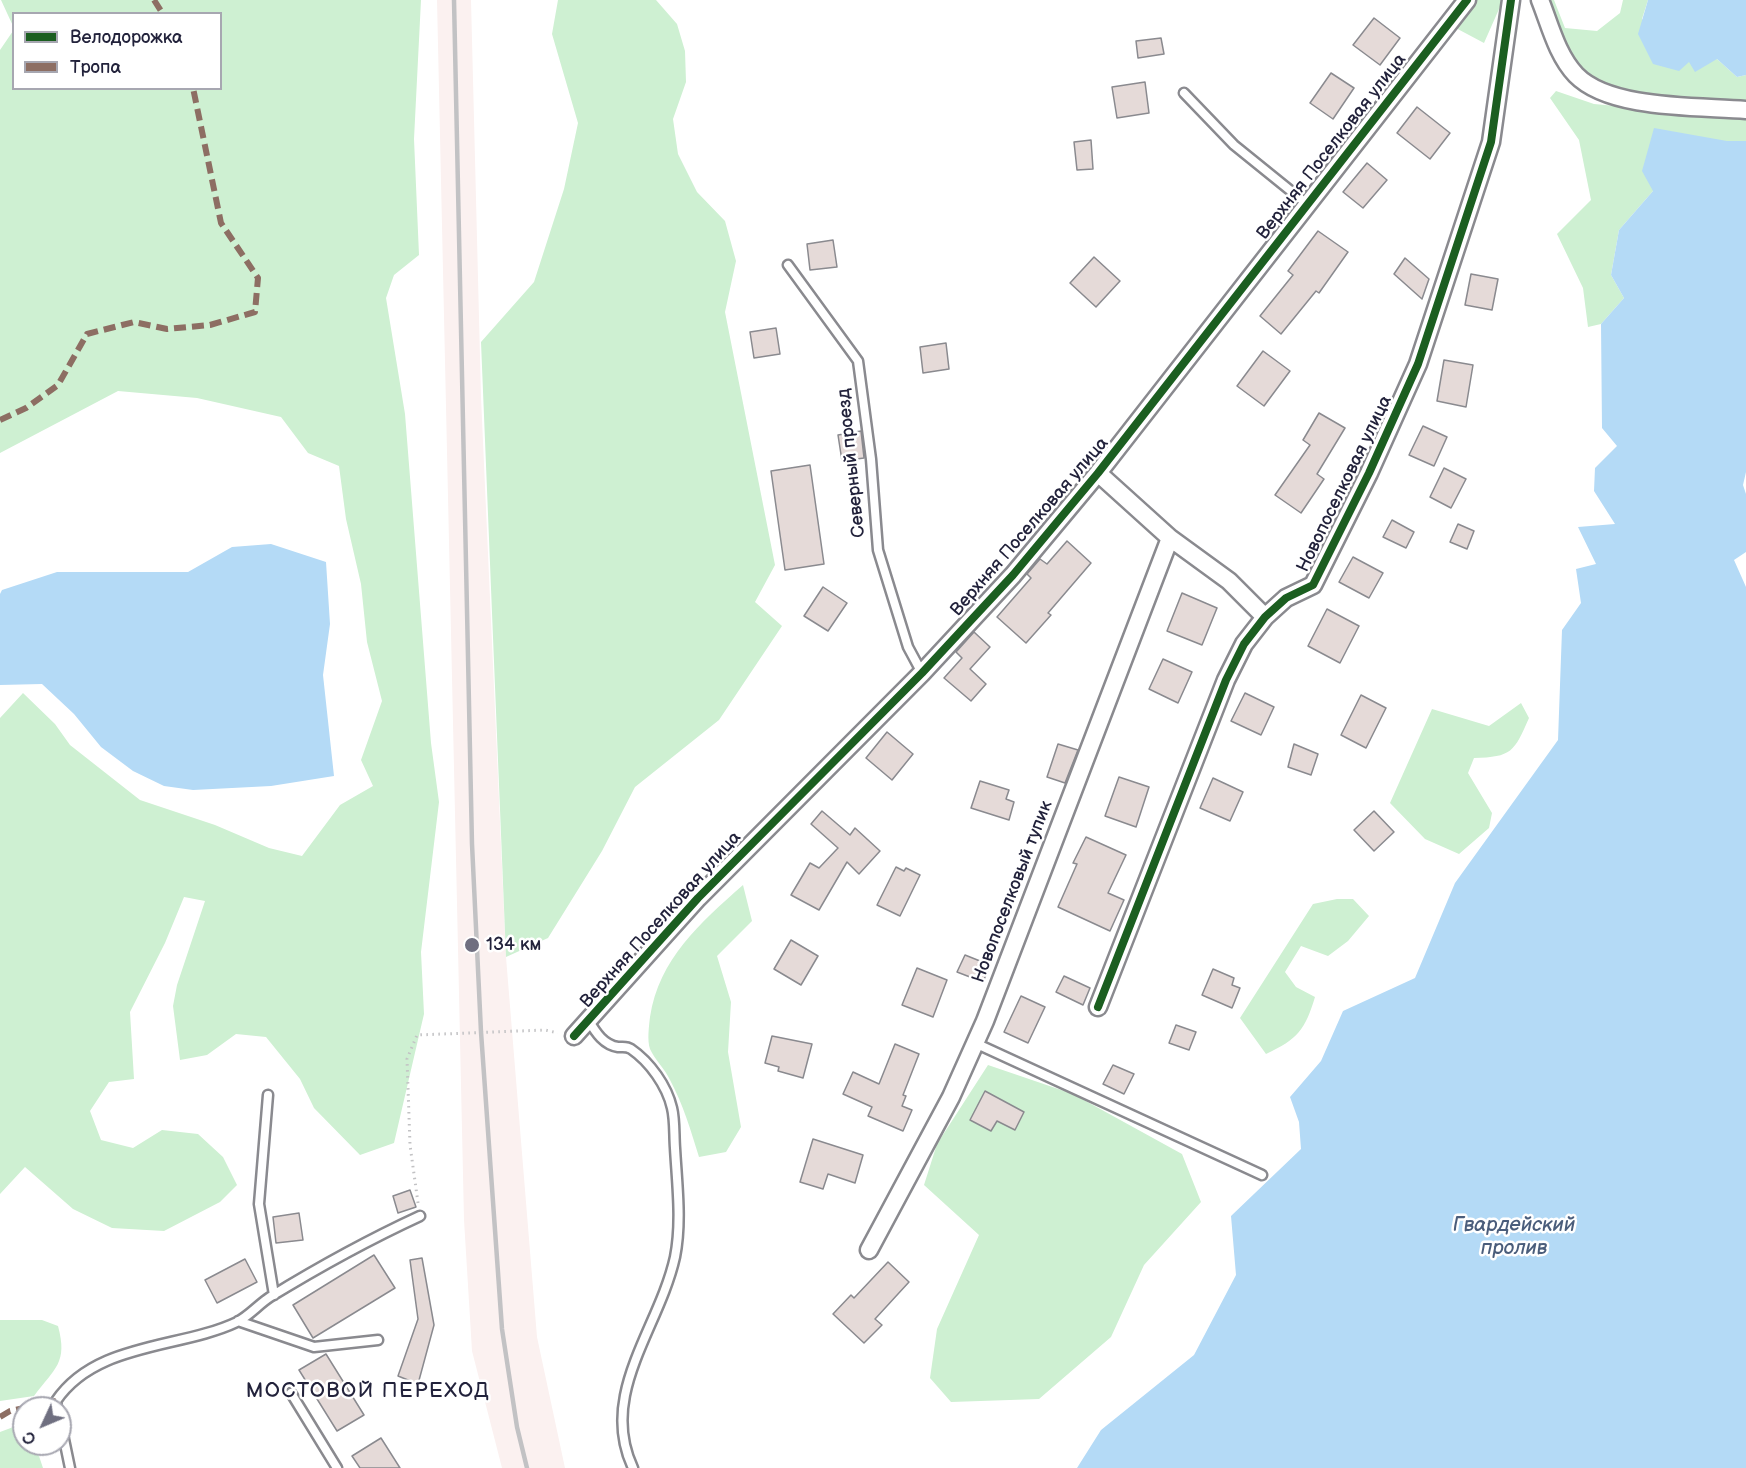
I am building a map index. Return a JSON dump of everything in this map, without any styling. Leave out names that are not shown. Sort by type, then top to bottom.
[{"type":"street","name":"Верхняя Поселковая улица","points":[[574,1036],[590,1021],[698,898],[922,673],[1013,575],[1098,473],[1467,0]]},
{"type":"street","name":"Новопоселковая улица","points":[[1098,1007],[1226,680],[1244,644],[1264,617],[1286,598],[1313,585],[1369,473],[1419,364],[1491,142],[1511,0]]},
{"type":"street","points":[[1540,0],[1563,56],[1576,75],[1602,93],[1626,100],[1746,110]]},
{"type":"street","points":[[1098,473],[1170,538],[1229,581],[1264,617]]},
{"type":"street","name":"Новопоселковый тупик","points":[[868,1250],[951,1097],[975,1043],[1170,538]]},
{"type":"lane","points":[[1184,93],[1234,145],[1307,204]]},
{"type":"lane","name":"Северный проезд","points":[[788,265],[858,361],[871,459],[878,550],[908,647],[922,673]]},
{"type":"lane","points":[[590,1021],[604,1041],[616,1047],[629,1047],[648,1064],[663,1085],[672,1108],[679,1220],[675,1257],[657,1311],[627,1384],[620,1416],[625,1451],[633,1468]]},
{"type":"lane","points":[[975,1043],[1262,1175]]},
{"type":"lane","points":[[268,1095],[259,1204],[274,1295]]},
{"type":"lane","points":[[59,1396],[65,1387],[103,1364],[141,1347],[238,1321],[274,1295],[372,1238],[420,1216]]},
{"type":"lane","points":[[238,1321],[314,1347],[378,1340]]},
{"type":"lane","points":[[291,1393],[338,1468]]},
{"type":"path","points":[[420,1216],[410,1145],[407,1059],[417,1035],[545,1030],[574,1036]]},
{"type":"shaded area","points":[[437,0],[471,0],[481,397],[506,957],[537,1337],[565,1468],[502,1468],[472,1351],[464,1220]]},
{"type":"green space","points":[[1,0],[421,0],[414,139],[419,255],[394,275],[386,298],[405,414],[431,743],[439,802],[421,952],[424,1014],[394,1143],[360,1155],[314,1108],[300,1079],[266,1037],[236,1034],[207,1055],[180,1060],[173,1006],[177,985],[205,901],[184,897],[165,943],[130,1012],[134,1079],[109,1082],[90,1111],[101,1140],[133,1148],[162,1130],[198,1134],[223,1157],[237,1185],[220,1202],[164,1231],[112,1228],[73,1209],[25,1167],[0,1194],[0,718],[23,693],[55,724],[70,745],[140,800],[215,825],[269,848],[302,856],[340,805],[373,786],[361,760],[382,701],[367,642],[361,584],[346,519],[339,466],[308,453],[281,417],[197,398],[118,391],[0,453],[0,50],[12,32],[12,90],[222,90],[222,12],[12,12],[12,24]]},
{"type":"green space","points":[[558,0],[656,0],[677,24],[685,51],[686,82],[673,119],[678,154],[697,192],[725,221],[736,261],[725,312],[775,565],[755,602],[782,626],[719,720],[635,787],[602,851],[548,938],[506,957],[481,342],[534,282],[564,189],[578,123],[552,34]]},
{"type":"green space","points":[[1477,0],[1503,0],[1484,43],[1452,26]]},
{"type":"green space","points":[[1548,0],[1554,0],[1565,28],[1597,31],[1620,13],[1623,0],[1648,0],[1642,19],[1689,61],[1717,59],[1737,77],[1746,75],[1746,106],[1607,90],[1580,69],[1564,43]]},
{"type":"green space","points":[[1556,91],[1594,104],[1746,118],[1746,141],[1727,141],[1653,191],[1619,230],[1611,275],[1624,298],[1601,324],[1588,327],[1583,288],[1557,234],[1591,200],[1579,140],[1550,98]]},
{"type":"green space","points":[[1521,703],[1529,718],[1515,745],[1504,754],[1474,758],[1468,773],[1492,813],[1489,828],[1459,854],[1425,839],[1390,803],[1432,709],[1489,726]]},
{"type":"green space","points":[[743,885],[752,921],[717,956],[731,1002],[728,1052],[741,1127],[726,1152],[699,1157],[675,1089],[650,1049],[648,1037],[650,1017],[662,977],[672,960],[697,928]]},
{"type":"green space","points":[[1337,899],[1353,899],[1369,916],[1348,941],[1328,956],[1301,946],[1285,972],[1296,987],[1315,997],[1308,1018],[1299,1032],[1286,1043],[1266,1054],[1240,1018],[1313,904]]},
{"type":"green space","points":[[988,1065],[1073,1094],[1182,1154],[1201,1202],[1144,1265],[1111,1337],[1039,1399],[951,1402],[930,1378],[937,1329],[979,1235],[924,1185],[937,1144]]},
{"type":"green space","points":[[0,1320],[42,1320],[58,1326],[61,1349],[58,1364],[34,1396],[12,1396],[12,1399],[0,1401]]},
{"type":"green space","points":[[12,1428],[12,1456],[39,1456],[43,1468],[0,1468],[0,1432]]},
{"type":"water","points":[[1648,0],[1746,0],[1746,75],[1737,77],[1717,59],[1695,72],[1689,62],[1679,71],[1653,64],[1638,34]]},
{"type":"water","name":"Гвардейский пролив","points":[[1654,128],[1727,141],[1746,141],[1746,472],[1743,485],[1746,494],[1746,552],[1734,560],[1746,587],[1746,1468],[1077,1468],[1101,1430],[1194,1355],[1236,1275],[1231,1216],[1301,1149],[1299,1122],[1290,1097],[1321,1061],[1343,1011],[1415,978],[1455,883],[1558,740],[1562,630],[1581,603],[1576,569],[1596,564],[1578,527],[1615,524],[1594,491],[1595,468],[1617,446],[1602,428],[1601,324],[1624,298],[1611,275],[1619,230],[1653,191],[1642,171]]},
{"type":"water","points":[[271,544],[326,562],[330,624],[323,675],[334,776],[271,786],[193,790],[164,786],[133,771],[101,747],[74,714],[42,684],[0,685],[0,594],[2,590],[57,572],[188,572],[232,547]]},
{"type":"building","points":[[1374,18],[1400,38],[1380,65],[1353,45]]},
{"type":"building","points":[[1161,38],[1164,54],[1138,58],[1136,41]]},
{"type":"building","points":[[1331,73],[1354,88],[1333,119],[1310,103]]},
{"type":"building","points":[[1145,82],[1149,113],[1117,118],[1112,87]]},
{"type":"building","points":[[1417,107],[1450,133],[1430,159],[1397,133]]},
{"type":"building","points":[[1091,140],[1093,169],[1077,170],[1074,142]]},
{"type":"building","points":[[1367,163],[1387,180],[1363,208],[1343,192]]},
{"type":"building","points":[[1318,231],[1348,252],[1319,293],[1316,291],[1281,334],[1260,316],[1293,275],[1288,271]]},
{"type":"building","points":[[833,240],[837,267],[810,270],[807,244]]},
{"type":"building","points":[[1094,257],[1120,281],[1096,307],[1070,283]]},
{"type":"building","points":[[1405,258],[1429,279],[1422,299],[1394,274]]},
{"type":"building","points":[[1471,274],[1498,279],[1492,310],[1465,305]]},
{"type":"building","points":[[776,328],[780,354],[754,358],[750,332]]},
{"type":"building","points":[[946,343],[949,369],[923,373],[920,347]]},
{"type":"building","points":[[1263,351],[1290,371],[1264,406],[1237,386]]},
{"type":"building","points":[[1444,360],[1473,365],[1466,407],[1437,401]]},
{"type":"building","points":[[1319,413],[1345,428],[1317,474],[1324,479],[1301,513],[1275,495],[1310,445],[1303,440]]},
{"type":"building","points":[[1423,426],[1447,437],[1434,466],[1409,455]]},
{"type":"building","points":[[861,431],[864,458],[842,461],[838,435]]},
{"type":"building","points":[[810,465],[824,564],[785,570],[771,471]]},
{"type":"building","points":[[1444,468],[1466,479],[1451,508],[1430,497]]},
{"type":"building","points":[[1392,520],[1414,532],[1406,548],[1383,537]]},
{"type":"building","points":[[1458,524],[1474,531],[1467,549],[1450,542]]},
{"type":"building","points":[[1067,541],[1091,563],[1048,613],[1051,615],[1026,643],[997,617],[1031,578],[1027,574],[1040,559],[1047,564]]},
{"type":"building","points":[[1353,557],[1383,573],[1369,598],[1339,582]]},
{"type":"building","points":[[823,587],[847,603],[828,631],[804,616]]},
{"type":"building","points":[[1182,593],[1217,608],[1202,645],[1167,631]]},
{"type":"building","points":[[1327,609],[1359,626],[1340,663],[1308,646]]},
{"type":"building","points":[[974,632],[990,647],[970,669],[986,684],[971,701],[944,678],[962,658],[956,652]]},
{"type":"building","points":[[1163,659],[1192,672],[1178,703],[1149,689]]},
{"type":"building","points":[[1245,693],[1274,707],[1261,735],[1231,721]]},
{"type":"building","points":[[1361,695],[1386,708],[1366,748],[1341,735]]},
{"type":"building","points":[[887,732],[913,754],[892,780],[866,758]]},
{"type":"building","points":[[1058,744],[1078,750],[1065,783],[1047,777]]},
{"type":"building","points":[[1294,744],[1318,754],[1311,775],[1288,767]]},
{"type":"building","points":[[1119,777],[1149,787],[1136,827],[1105,816]]},
{"type":"building","points":[[1213,778],[1243,792],[1230,821],[1200,808]]},
{"type":"building","points":[[980,781],[1009,790],[1006,799],[1014,802],[1009,820],[971,808]]},
{"type":"building","points":[[822,811],[850,835],[855,828],[880,851],[859,874],[847,862],[819,910],[791,895],[810,863],[819,868],[838,848],[811,824]]},
{"type":"building","points":[[1374,811],[1394,832],[1374,851],[1354,830]]},
{"type":"building","points":[[1086,837],[1126,855],[1108,893],[1124,900],[1110,931],[1058,907],[1077,864],[1073,863]]},
{"type":"building","points":[[896,867],[904,871],[906,868],[920,875],[900,916],[877,905]]},
{"type":"building","points":[[791,940],[818,956],[801,985],[774,969]]},
{"type":"building","points":[[965,955],[990,965],[983,982],[957,972]]},
{"type":"building","points":[[917,968],[947,980],[933,1017],[902,1005]]},
{"type":"building","points":[[1213,969],[1234,978],[1232,985],[1240,988],[1232,1008],[1202,995]]},
{"type":"building","points":[[1064,976],[1090,988],[1083,1005],[1056,992]]},
{"type":"building","points":[[1021,996],[1045,1007],[1028,1043],[1004,1032]]},
{"type":"building","points":[[1176,1025],[1196,1032],[1189,1050],[1169,1043]]},
{"type":"building","points":[[772,1036],[812,1044],[803,1078],[778,1071],[779,1067],[765,1063]]},
{"type":"building","points":[[895,1044],[919,1054],[903,1095],[906,1096],[902,1106],[912,1110],[903,1131],[868,1116],[872,1107],[843,1094],[853,1072],[879,1084]]},
{"type":"building","points":[[1113,1065],[1134,1074],[1124,1094],[1103,1084]]},
{"type":"building","points":[[985,1091],[1024,1112],[1015,1130],[997,1121],[991,1131],[970,1120]]},
{"type":"building","points":[[813,1139],[863,1155],[855,1183],[828,1174],[823,1189],[800,1182]]},
{"type":"building","points":[[410,1190],[416,1207],[398,1213],[393,1196]]},
{"type":"building","points":[[299,1213],[303,1240],[276,1243],[273,1217]]},
{"type":"building","points":[[374,1255],[395,1288],[313,1338],[293,1305]]},
{"type":"building","points":[[422,1258],[434,1325],[418,1384],[398,1376],[418,1319],[410,1260]]},
{"type":"building","points":[[245,1259],[257,1282],[217,1303],[205,1280]]},
{"type":"building","points":[[888,1262],[909,1282],[875,1319],[882,1325],[864,1343],[833,1314],[851,1295],[854,1298]]},
{"type":"building","points":[[326,1354],[364,1415],[337,1431],[299,1370]]},
{"type":"building","points":[[381,1438],[400,1468],[360,1468],[352,1456]]},
{"type":"railway","points":[[454,0],[472,844],[481,1032],[502,1329],[517,1427],[527,1468]]},
{"type":"marked path","points":[[154,0],[162,12]]},
{"type":"marked path","points":[[0,420],[26,408],[58,385],[87,334],[134,322],[167,329],[210,325],[255,312],[258,278],[221,223],[193,90]]},
{"type":"marked path","points":[[0,1417],[12,1411]]},
{"type":"cycle path","points":[[574,1036],[698,898],[922,673],[1013,575],[1098,473],[1467,0]]},
{"type":"cycle path","points":[[1098,1007],[1226,680],[1244,644],[1265,617],[1286,598],[1313,585],[1369,473],[1418,364],[1491,142],[1511,0]]},
{"type":"place","name":"134 км","points":[[472,945]]},
{"type":"district","name":"МОСТОВОЙ ПЕРЕХОД","points":[[368,1392]]}]
